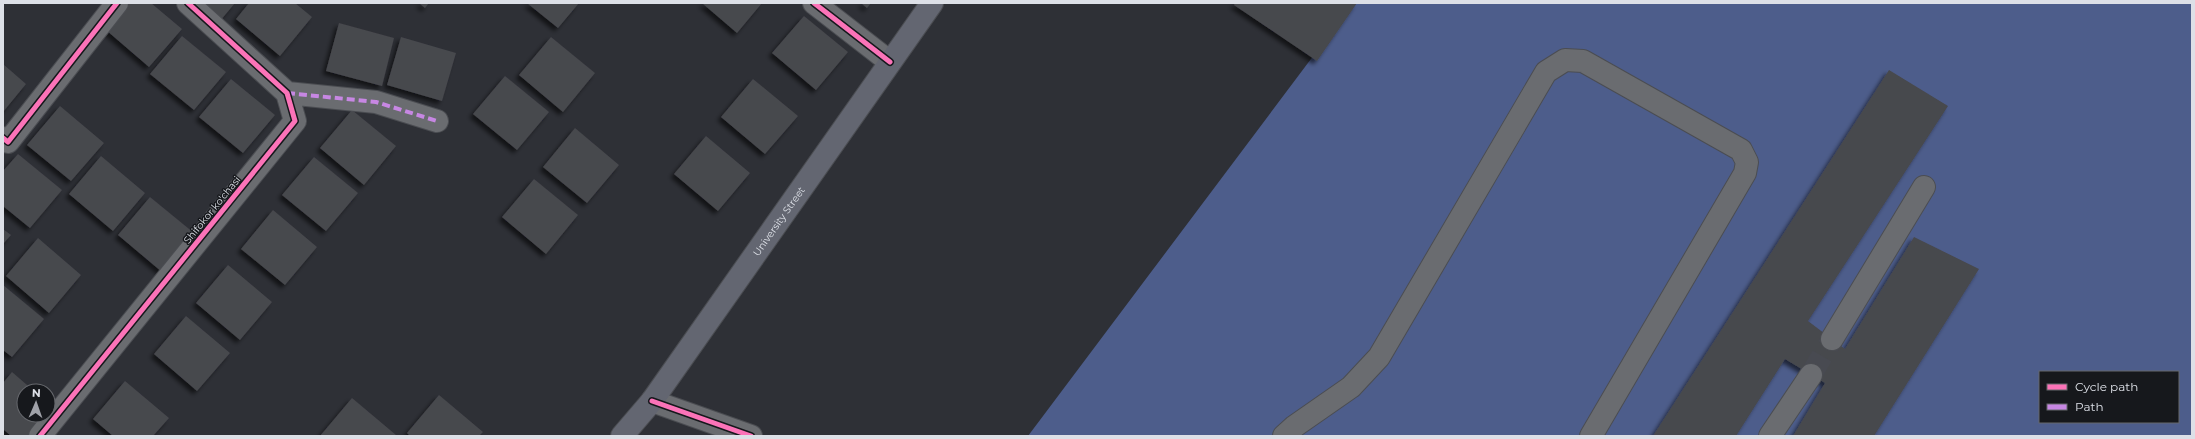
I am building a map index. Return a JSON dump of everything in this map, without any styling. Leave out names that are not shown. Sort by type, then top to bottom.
[{"type":"main road","name":"University Street","points":[[622,436],[652,401],[932,3]]},
{"type":"street","points":[[3,138],[8,142],[117,3]]},
{"type":"street","points":[[188,3],[287,93],[376,102],[437,121]]},
{"type":"street","points":[[814,3],[890,62]]},
{"type":"street","points":[[1284,436],[1295,426],[1351,388],[1379,358],[1546,72],[1565,60],[1583,61],[1741,150],[1747,162],[1745,173],[1591,436]]},
{"type":"street","name":"Shifokor ko'chasi","points":[[40,436],[295,121],[287,93]]},
{"type":"street","points":[[1832,339],[1924,187]]},
{"type":"street","points":[[1770,436],[1811,375]]},
{"type":"street","points":[[652,401],[751,436]]},
{"type":"shaded area","points":[[1353,3],[2192,3],[2192,436],[1028,436]]},
{"type":"building","points":[[129,3],[151,3],[182,29],[149,67],[106,30]]},
{"type":"building","points":[[199,3],[235,3],[220,21]]},
{"type":"building","points":[[249,3],[295,3],[312,17],[280,56],[236,19]]},
{"type":"building","points":[[419,3],[429,3],[425,8]]},
{"type":"building","points":[[527,3],[579,3],[558,28]]},
{"type":"building","points":[[702,3],[762,3],[737,33]]},
{"type":"building","points":[[861,3],[871,3],[867,8]]},
{"type":"building","points":[[1235,3],[1357,3],[1317,61],[1234,5]]},
{"type":"building","points":[[804,16],[848,52],[816,90],[772,53]]},
{"type":"building","points":[[339,23],[394,38],[382,86],[326,71]]},
{"type":"building","points":[[182,36],[226,72],[194,110],[150,74]]},
{"type":"building","points":[[401,37],[456,53],[442,101],[387,85]]},
{"type":"building","points":[[551,37],[595,73],[563,112],[519,75]]},
{"type":"building","points":[[3,64],[26,84],[3,112]]},
{"type":"building","points":[[1889,70],[1948,106],[1808,321],[1845,349],[1914,237],[1979,269],[1874,436],[1793,436],[1825,383],[1785,359],[1736,436],[1653,436]]},
{"type":"building","points":[[505,76],[549,112],[517,150],[473,114]]},
{"type":"building","points":[[231,79],[275,115],[243,153],[199,117]]},
{"type":"building","points":[[753,79],[798,116],[765,154],[721,117]]},
{"type":"building","points":[[60,106],[104,143],[71,181],[27,145]]},
{"type":"building","points":[[352,110],[396,146],[364,185],[320,148]]},
{"type":"building","points":[[575,128],[619,165],[587,203],[543,167]]},
{"type":"building","points":[[706,136],[750,173],[718,211],[674,174]]},
{"type":"building","points":[[18,154],[62,190],[30,228],[3,206],[3,171]]},
{"type":"building","points":[[101,156],[145,193],[113,231],[69,194]]},
{"type":"building","points":[[314,157],[358,193],[326,231],[282,195]]},
{"type":"building","points":[[534,179],[578,215],[546,254],[502,217]]},
{"type":"building","points":[[150,197],[194,233],[162,272],[118,235]]},
{"type":"building","points":[[273,210],[317,247],[285,285],[241,249]]},
{"type":"building","points":[[3,229],[11,235],[3,244]]},
{"type":"building","points":[[38,238],[81,275],[49,313],[6,276]]},
{"type":"building","points":[[228,265],[272,302],[240,340],[196,303]]},
{"type":"building","points":[[3,285],[44,319],[12,357],[3,350]]},
{"type":"building","points":[[186,316],[230,353],[197,391],[154,354]]},
{"type":"building","points":[[12,372],[25,383],[16,383],[16,423],[44,423],[33,436],[11,436],[3,429],[3,383]]},
{"type":"building","points":[[125,381],[169,418],[153,436],[113,436],[93,419]]},
{"type":"building","points":[[439,395],[483,432],[479,436],[410,436],[407,433]]},
{"type":"building","points":[[352,398],[396,435],[320,436]]},
{"type":"tunnel","points":[[1811,375],[1832,339]]},
{"type":"marked path","points":[[287,93],[376,102],[437,121]]},
{"type":"cycle path","points":[[3,138],[8,142],[117,3]]},
{"type":"cycle path","points":[[40,436],[295,121],[287,93],[188,3]]},
{"type":"cycle path","points":[[814,3],[890,62]]},
{"type":"cycle path","points":[[652,401],[751,436]]}]
